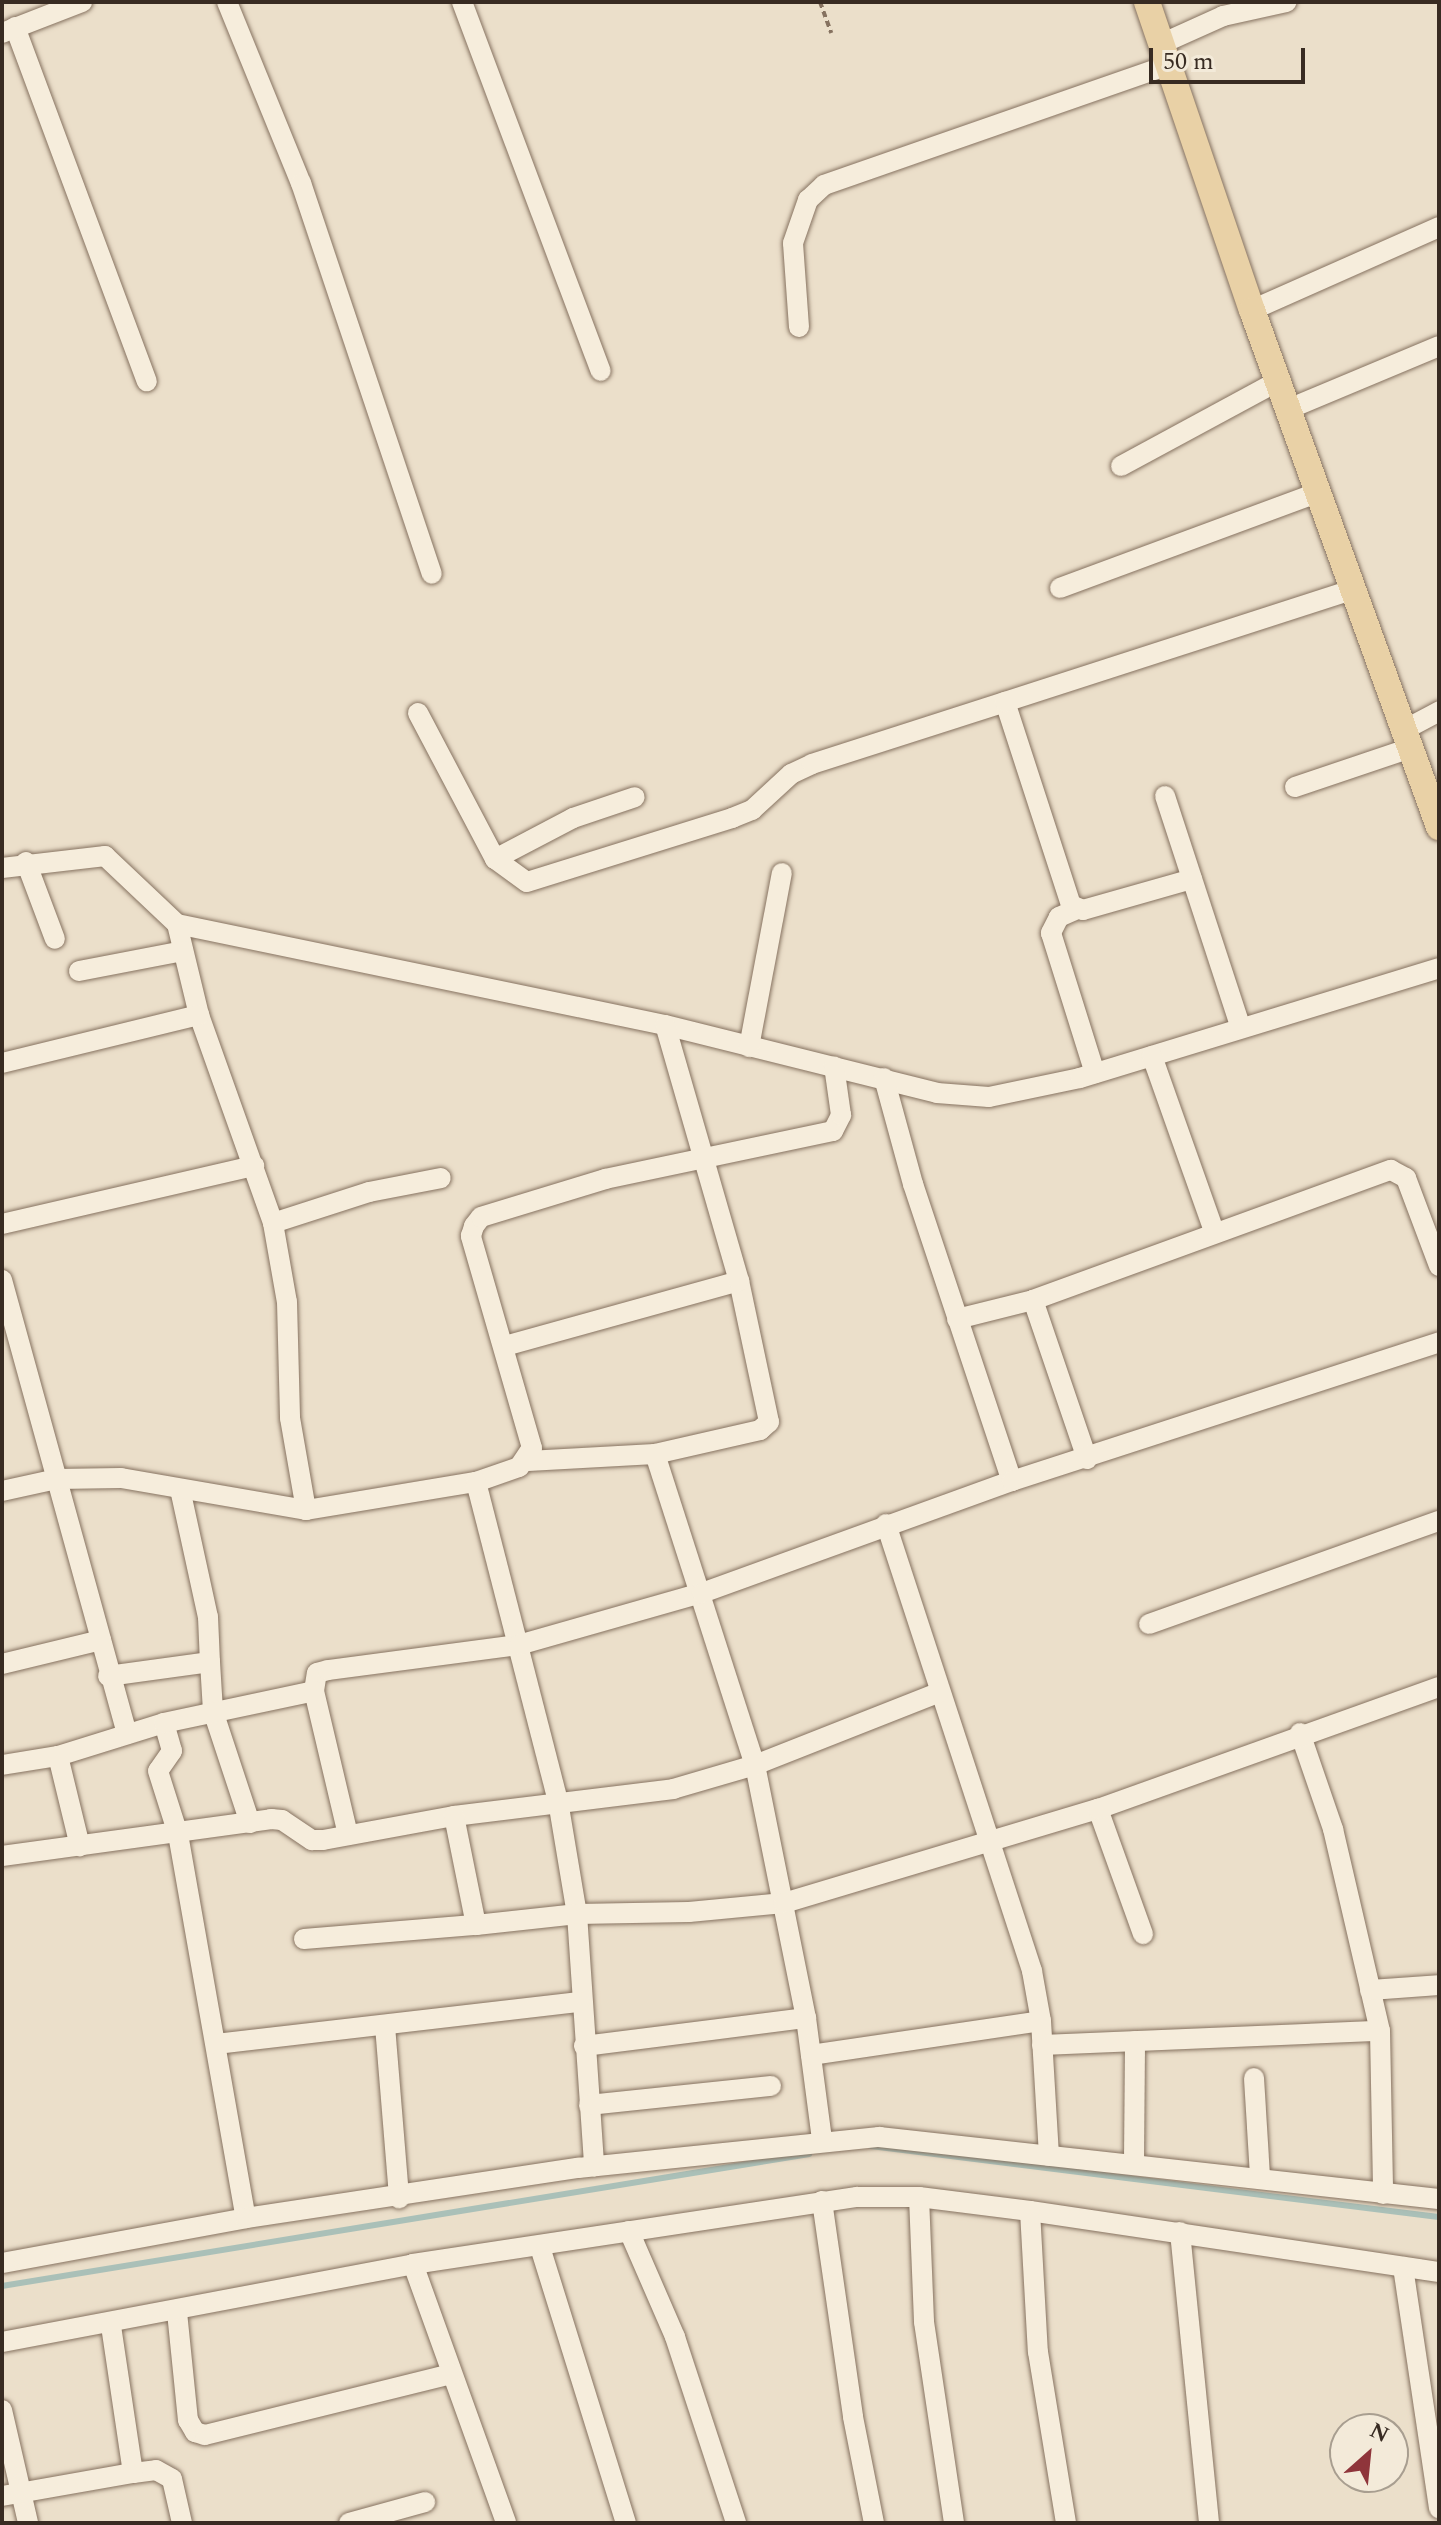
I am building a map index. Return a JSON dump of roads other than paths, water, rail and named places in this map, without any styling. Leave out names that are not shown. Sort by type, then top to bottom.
[{"type":"main road","points":[[1147,2],[1252,310],[1291,408],[1439,827]]},
{"type":"street","points":[[82,2],[9,30],[147,381]]},
{"type":"street","points":[[227,2],[301,183],[432,574]]},
{"type":"street","points":[[462,2],[601,371]]},
{"type":"street","points":[[799,327],[793,243],[808,200],[824,185],[1165,55],[1223,16],[1286,2]]},
{"type":"street","points":[[1252,310],[1439,227]]},
{"type":"street","points":[[1291,408],[1439,346]]},
{"type":"street","points":[[1121,466],[1280,380]]},
{"type":"street","points":[[1060,588],[1320,492]]},
{"type":"street","points":[[418,713],[495,859],[512,876],[542,881],[752,810],[791,774],[812,764],[1355,589]]},
{"type":"street","points":[[1005,702],[1068,899],[1077,909]]},
{"type":"street","points":[[1295,787],[1407,739],[1439,711]]},
{"type":"street","points":[[1165,796],[1241,1028]]},
{"type":"street","points":[[495,859],[573,818],[635,797]]},
{"type":"street","points":[[2,868],[26,862],[105,856],[177,924],[665,1025],[937,1093],[989,1097],[1095,1073],[1439,968]]},
{"type":"street","points":[[26,862],[55,939]]},
{"type":"street","points":[[749,1047],[782,873]]},
{"type":"street","points":[[1095,1073],[1052,942],[1053,924],[1077,909],[1192,879]]},
{"type":"street","points":[[177,924],[199,1015],[273,1223],[287,1302],[290,1418],[306,1510]]},
{"type":"street","points":[[79,971],[183,951]]},
{"type":"street","points":[[2,1063],[199,1015]]},
{"type":"street","points":[[2,1491],[57,1479],[121,1478],[306,1510],[476,1482],[528,1461],[655,1454],[760,1430],[769,1422],[739,1281],[665,1025]]},
{"type":"street","points":[[1152,1056],[1214,1231]]},
{"type":"street","points":[[528,1461],[532,1448],[471,1236],[481,1217],[701,1156],[833,1131],[841,1115],[834,1066]]},
{"type":"street","points":[[884,1078],[957,1319],[1012,1481]]},
{"type":"street","points":[[2,1224],[254,1166]]},
{"type":"street","points":[[957,1319],[1033,1300],[1214,1231],[1391,1170],[1400,1172],[1439,1266]]},
{"type":"street","points":[[273,1223],[369,1192],[441,1178]]},
{"type":"street","points":[[2,1280],[101,1640],[108,1676],[127,1734]]},
{"type":"street","points":[[505,1346],[739,1281]]},
{"type":"street","points":[[1033,1300],[1087,1459]]},
{"type":"street","points":[[348,1835],[314,1691],[317,1673],[519,1645],[702,1593],[1012,1481],[1439,1342]]},
{"type":"street","points":[[655,1454],[755,1765],[806,2018],[822,2140]]},
{"type":"street","points":[[476,1482],[558,1801],[577,1914],[580,2002],[594,2166]]},
{"type":"street","points":[[180,1489],[208,1617],[213,1711],[250,1823]]},
{"type":"street","points":[[1149,1624],[1439,1521]]},
{"type":"street","points":[[886,1524],[938,1693],[989,1844],[1019,1921],[1041,2021],[1049,2156]]},
{"type":"street","points":[[2,1664],[101,1640]]},
{"type":"street","points":[[108,1676],[210,1662]]},
{"type":"street","points":[[304,1939],[577,1914],[689,1912],[784,1903],[1098,1809],[1300,1733],[1439,1687]]},
{"type":"street","points":[[2,1765],[58,1756],[164,1723],[314,1691]]},
{"type":"street","points":[[2,1856],[282,1820],[312,1840],[558,1801],[673,1789],[755,1765],[938,1693]]},
{"type":"street","points":[[164,1723],[172,1751],[158,1771],[178,1834],[246,2218]]},
{"type":"street","points":[[1300,1733],[1333,1829],[1380,2031],[1383,2194]]},
{"type":"street","points":[[58,1756],[80,1846]]},
{"type":"street","points":[[1098,1809],[1143,1934]]},
{"type":"street","points":[[454,1816],[476,1925]]},
{"type":"street","points":[[1370,1990],[1439,1985]]},
{"type":"street","points":[[216,2044],[580,2002]]},
{"type":"street","points":[[584,2046],[806,2018]]},
{"type":"street","points":[[811,2055],[1041,2021]]},
{"type":"street","points":[[385,2026],[399,2198]]},
{"type":"street","points":[[1042,2045],[1380,2031]]},
{"type":"street","points":[[1134,2161],[1135,2041]]},
{"type":"street","points":[[1254,2078],[1260,2176]]},
{"type":"street","points":[[589,2105],[771,2086]]},
{"type":"street","points":[[2,2263],[246,2218],[399,2198],[594,2166],[822,2140],[879,2137],[1049,2156],[1134,2161],[1439,2199]]},
{"type":"street","points":[[919,2197],[927,2350],[954,2523]]},
{"type":"street","points":[[2,2342],[111,2326],[413,2264],[540,2247],[822,2201],[919,2197],[1180,2232],[1439,2272]]},
{"type":"street","points":[[822,2201],[853,2417],[874,2523]]},
{"type":"street","points":[[1030,2211],[1038,2352],[1066,2523]]},
{"type":"street","points":[[629,2231],[675,2337],[736,2523]]},
{"type":"street","points":[[1180,2232],[1209,2523]]},
{"type":"street","points":[[540,2247],[626,2523]]},
{"type":"street","points":[[413,2264],[506,2523]]},
{"type":"street","points":[[1403,2267],[1439,2508]]},
{"type":"street","points":[[177,2312],[188,2420],[195,2432],[205,2435],[452,2374]]},
{"type":"street","points":[[111,2326],[133,2473]]},
{"type":"street","points":[[2,2410],[12,2494],[28,2523]]},
{"type":"street","points":[[12,2494],[156,2470],[172,2479],[182,2523]]},
{"type":"street","points":[[349,2523],[425,2502]]},
{"type":"waterway","points":[[871,2146],[1439,2217]]},
{"type":"waterway","points":[[2,2286],[809,2154]]}]
